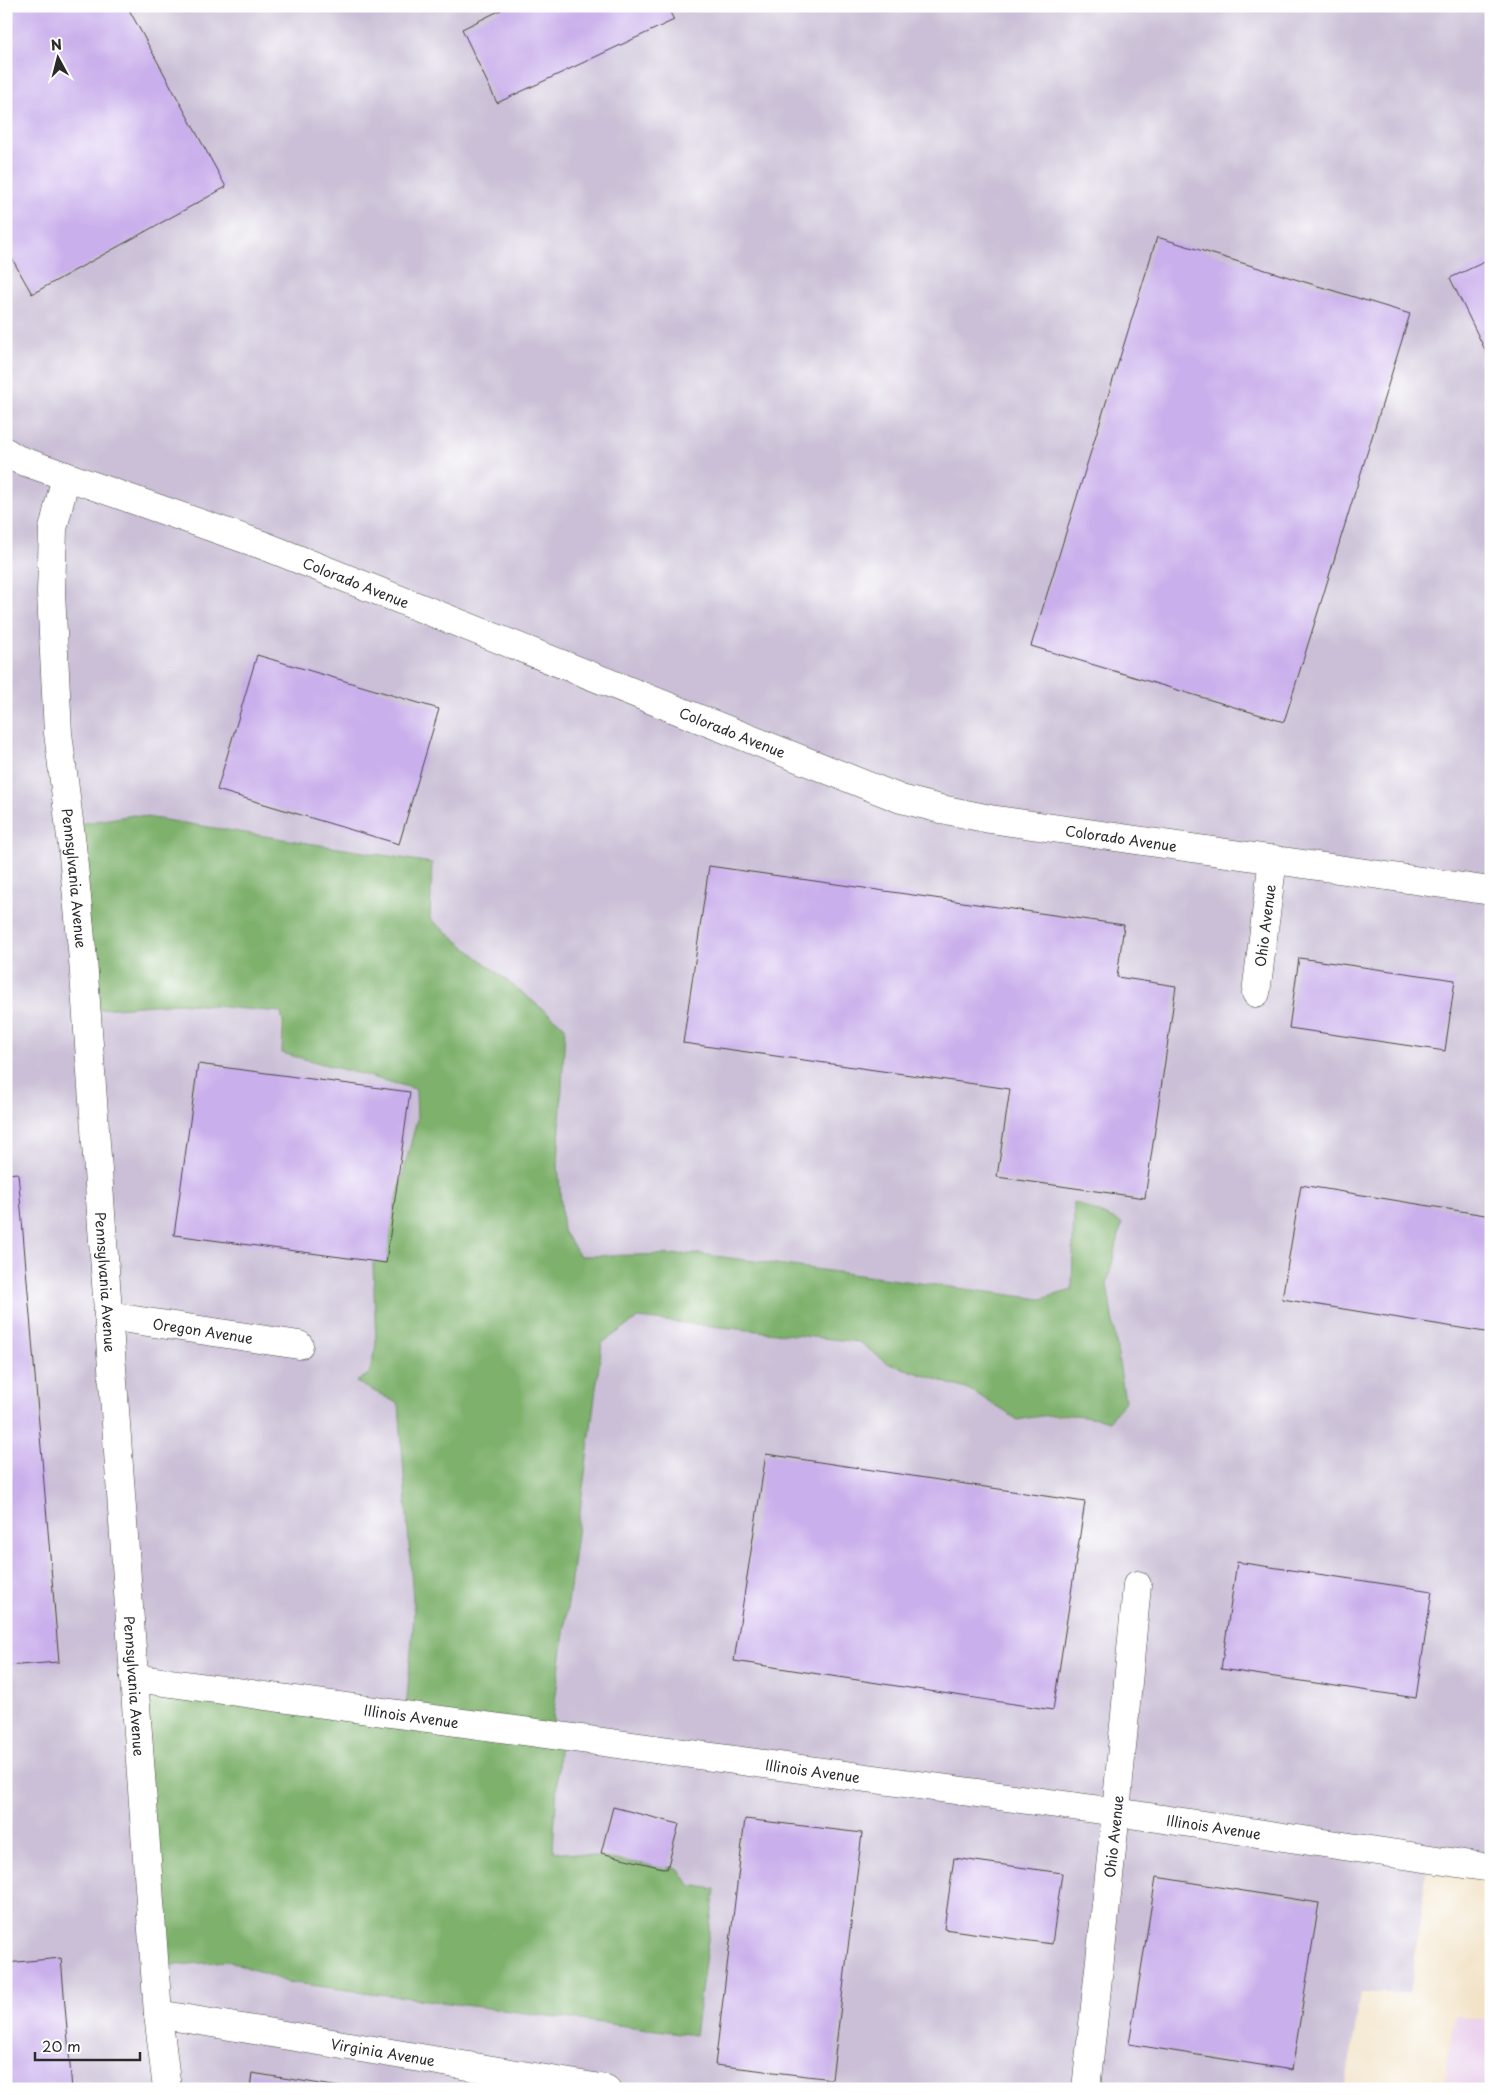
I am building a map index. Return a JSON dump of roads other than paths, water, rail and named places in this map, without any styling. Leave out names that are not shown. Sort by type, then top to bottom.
[{"type":"street","name":"Colorado Avenue","points":[[6,452],[17,459],[301,560],[901,798],[941,810],[990,819],[1491,890]]},
{"type":"street","name":"Pennsylvania Avenue","points":[[66,476],[54,529],[51,593],[58,733],[72,844],[83,960],[158,2014],[167,2089]]},
{"type":"street","name":"Ohio Avenue","points":[[1256,992],[1273,859]]},
{"type":"street","name":"Oregon Avenue","points":[[108,1316],[299,1345]]},
{"type":"street","name":"Ohio Avenue","points":[[1086,2089],[1116,1812],[1137,1585]]},
{"type":"street","name":"Illinois Avenue","points":[[134,1678],[1116,1812],[1491,1868]]},
{"type":"street","name":"Virginia Avenue","points":[[158,2014],[606,2089]]}]
